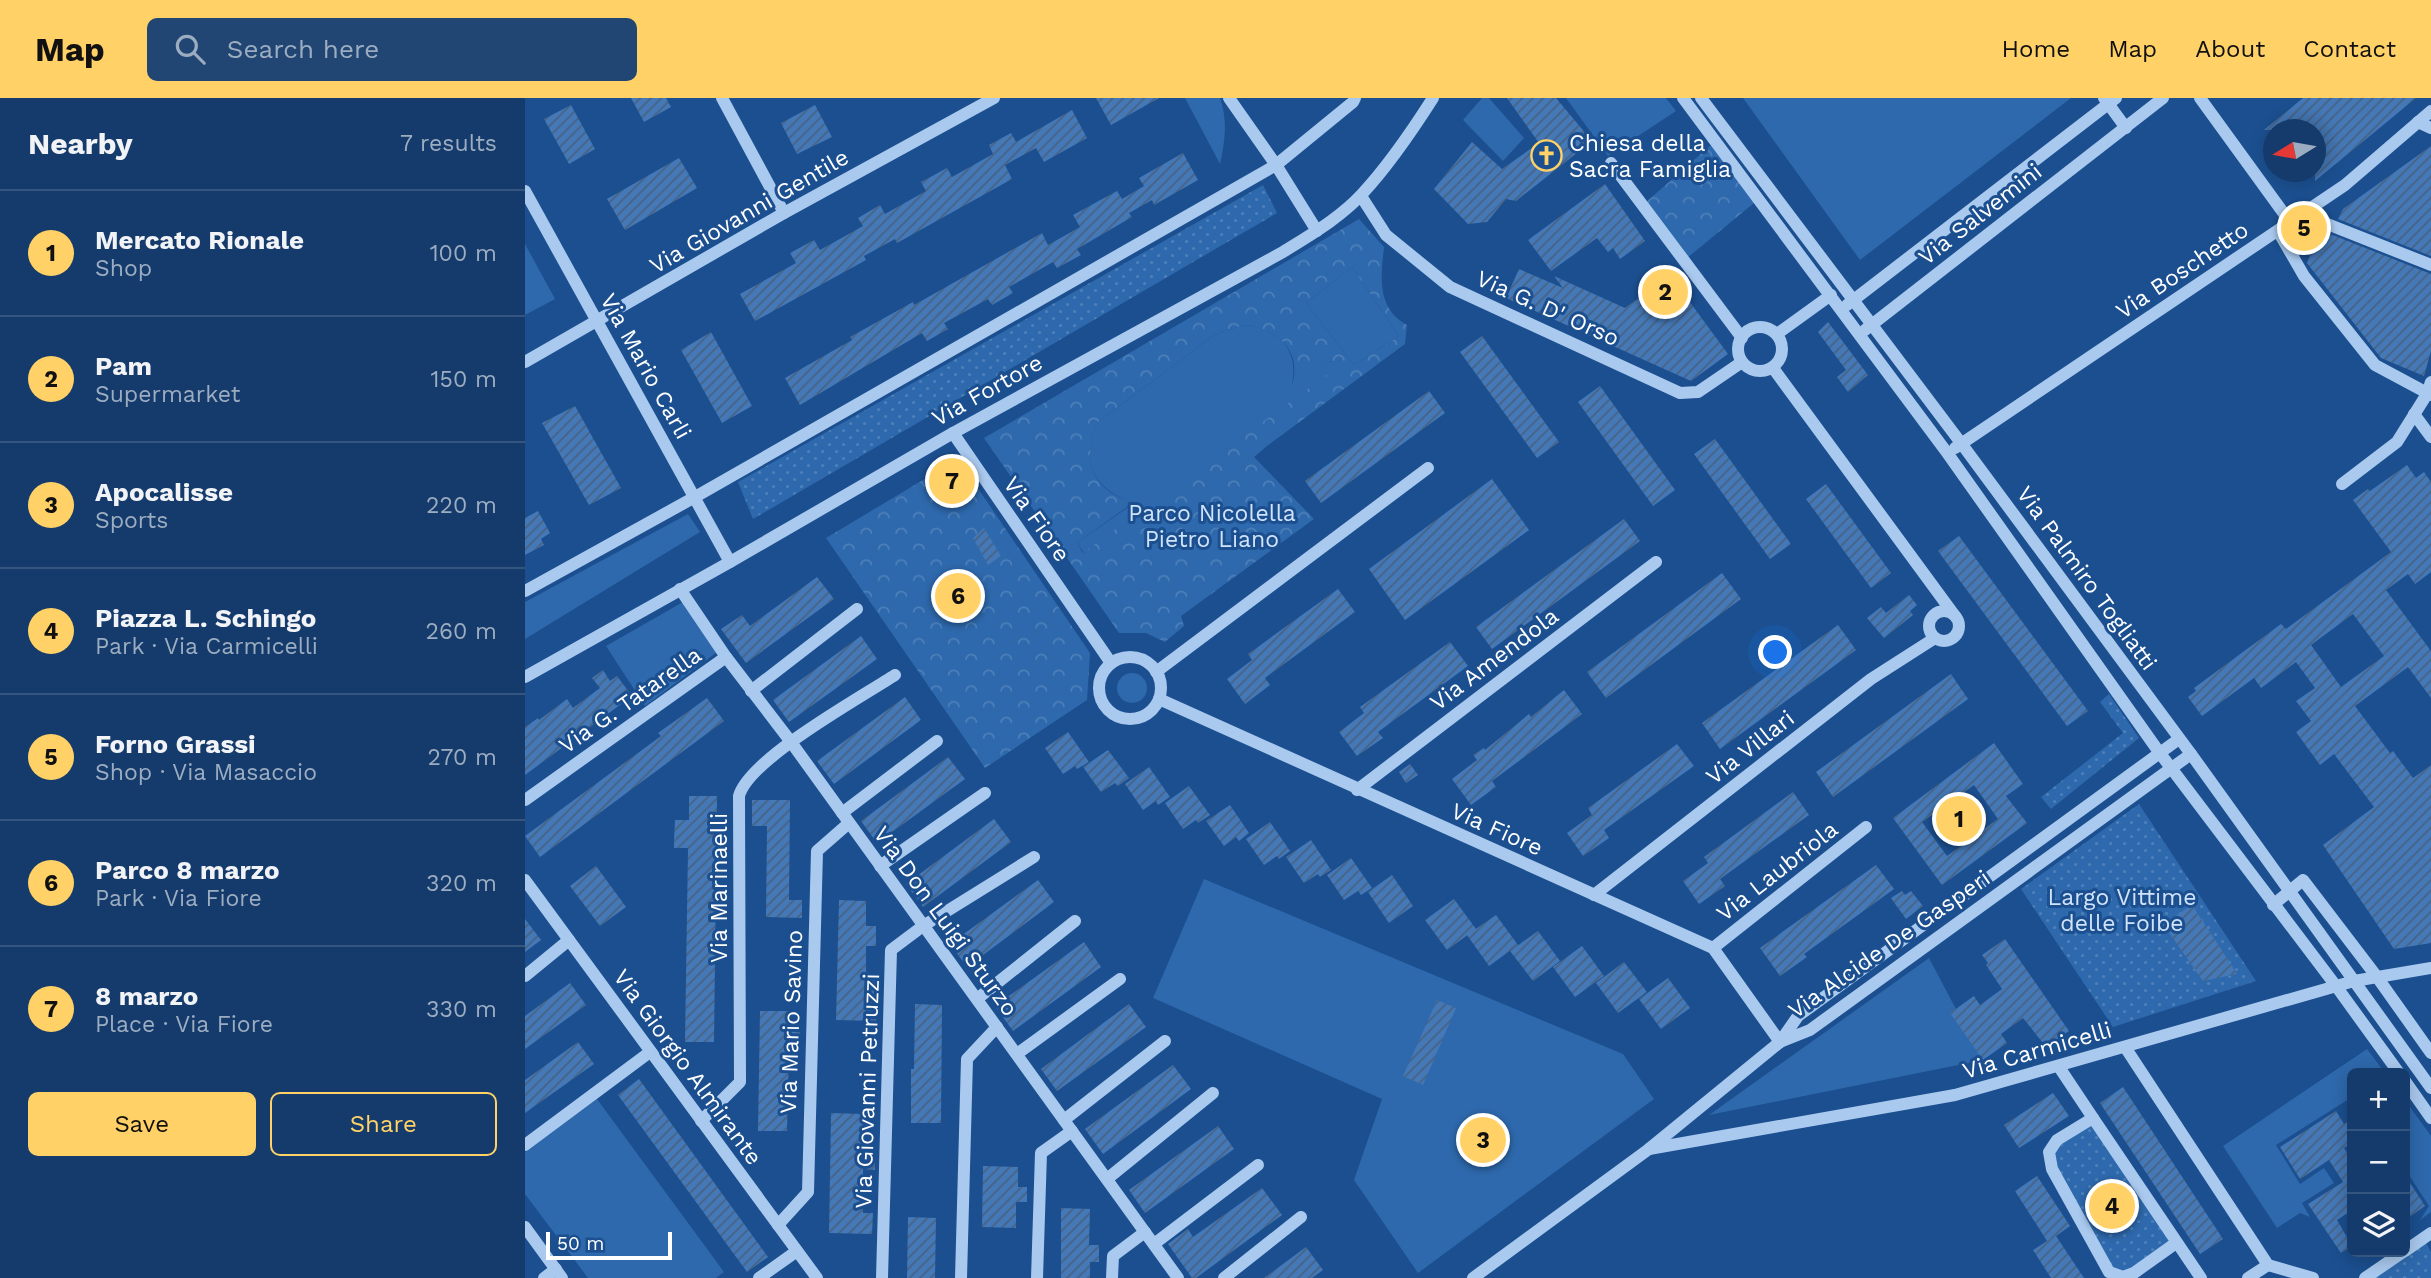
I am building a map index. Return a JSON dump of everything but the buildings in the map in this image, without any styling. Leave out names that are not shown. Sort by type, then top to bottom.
[{"type":"street","points":[[722,98],[784,213]]},
{"type":"street","name":"Via Giovanni Gentile","points":[[525,362],[784,213],[994,98]]},
{"type":"street","points":[[1229,98],[1276,164],[1317,231]]},
{"type":"street","points":[[525,591],[695,497],[1276,164],[1356,98]]},
{"type":"street","name":"Via Fortore","points":[[525,677],[953,433],[1317,231],[1361,196],[1408,137],[1433,98]]},
{"type":"street","name":"Via Palmiro Togliatti","points":[[1682,98],[1948,454],[2159,752],[2395,1068]]},
{"type":"street","name":"Via Palmiro Togliatti","points":[[1701,98],[2191,754],[2431,1088]]},
{"type":"street","name":"Via Salvemini","points":[[1860,335],[2163,98]]},
{"type":"street","points":[[2200,98],[2290,222]]},
{"type":"street","name":"Via Salvemini","points":[[1841,309],[2109,100],[2126,128]]},
{"type":"street","name":"Via Boschetto","points":[[1948,454],[2345,185],[2431,111]]},
{"type":"street","points":[[2418,122],[2431,128]]},
{"type":"street","points":[[1611,163],[1742,338]]},
{"type":"street","name":"Via Mario Carli","points":[[525,191],[730,562]]},
{"type":"street","name":"Via G. D' Orso","points":[[1361,196],[1386,235],[1450,287],[1680,393],[1698,392],[1742,362]]},
{"type":"street","points":[[2302,214],[2431,265]]},
{"type":"street","points":[[2278,231],[2304,276],[2375,365],[2430,390],[2397,442],[2342,484]]},
{"type":"street","points":[[1777,334],[1831,295]]},
{"type":"street","points":[[1762,327],[1777,334],[1783,349],[1779,362],[1773,368],[1756,371],[1742,362],[1739,344],[1747,332],[1762,327]]},
{"type":"street","points":[[1773,368],[1955,616],[1959,628],[1956,636],[1945,641],[1935,638],[1930,627],[1932,618],[1944,611],[1955,616]]},
{"type":"street","points":[[2414,414],[2431,437]]},
{"type":"street","name":"Via Fiore","points":[[953,433],[1111,663]]},
{"type":"street","points":[[1156,672],[1428,468]]},
{"type":"street","name":"Via Amendola","points":[[1357,789],[1656,562]]},
{"type":"street","name":"Via Don Luigi Sturzo","points":[[680,589],[726,657],[791,742],[1178,1278]]},
{"type":"street","points":[[751,691],[857,609]]},
{"type":"street","name":"Via Villari","points":[[1594,895],[1871,679],[1935,638]]},
{"type":"street","name":"Via G. Tatarella","points":[[525,800],[726,657]]},
{"type":"street","points":[[1120,658],[1139,658],[1156,672],[1161,690],[1159,699],[1154,709],[1146,716],[1136,720],[1115,717],[1101,701],[1099,680],[1103,671],[1120,658]]},
{"type":"street","name":"Via Marinaelli","points":[[701,1121],[740,1082],[739,796],[742,786],[791,742],[895,676]]},
{"type":"street","name":"Via Fiore","points":[[1159,699],[1713,948]]},
{"type":"street","name":"Via Alcide De Gasperi","points":[[1780,1042],[1798,1016],[2179,739]]},
{"type":"street","name":"Via Mario Savino","points":[[778,1225],[808,1192],[817,851],[846,818],[937,741]]},
{"type":"street","name":"Via Alcide De Gasperi","points":[[1780,1042],[1810,1030],[2191,754]]},
{"type":"street","points":[[880,866],[985,793]]},
{"type":"street","name":"Via Laubriola","points":[[1713,948],[1866,827]]},
{"type":"street","name":"Via Giovanni Petruzzi","points":[[882,1278],[891,950],[923,926],[1034,857]]},
{"type":"street","points":[[2273,905],[2303,880],[2431,1053]]},
{"type":"street","name":"Via Giorgio Almirante","points":[[527,886],[817,1278]]},
{"type":"street","points":[[977,999],[1075,921]]},
{"type":"street","points":[[525,976],[569,940]]},
{"type":"street","points":[[1473,1278],[1649,1149],[1780,1042],[1713,948]]},
{"type":"street","name":"Via Carmicelli","points":[[1649,1149],[1955,1096],[2354,981],[2431,968]]},
{"type":"street","points":[[1017,1055],[1120,979]]},
{"type":"street","points":[[961,1278],[967,1059],[997,1027]]},
{"type":"street","points":[[1064,1120],[1165,1041]]},
{"type":"street","points":[[2125,1047],[2269,1265],[2313,1278]]},
{"type":"street","points":[[525,1145],[650,1052]]},
{"type":"street","points":[[2059,1067],[2201,1278]]},
{"type":"street","points":[[2410,1089],[2431,1118]]},
{"type":"street","points":[[1107,1179],[1213,1093]]},
{"type":"street","points":[[2093,1118],[2057,1140],[2049,1152],[2052,1169],[2109,1272],[2123,1277],[2134,1273],[2176,1243]]},
{"type":"street","points":[[1037,1278],[1041,1153],[1072,1131]]},
{"type":"street","points":[[1154,1244],[1258,1165]]},
{"type":"street","points":[[1224,1278],[1301,1217]]},
{"type":"street","points":[[525,1227],[559,1274],[544,1278]]},
{"type":"street","points":[[1112,1278],[1113,1256],[1145,1232]]},
{"type":"street","points":[[2410,1248],[2429,1237]]},
{"type":"street","points":[[759,1278],[797,1251]]},
{"type":"street","points":[[2365,1278],[2395,1257]]},
{"type":"street","points":[[2248,1278],[2269,1265]]},
{"type":"green space","points":[[1185,98],[1220,98],[1225,131],[1220,164]]},
{"type":"green space","points":[[1482,98],[1489,98],[1524,138],[1503,161],[1463,120]]},
{"type":"green space","points":[[1566,98],[1666,98],[1676,111],[1608,156]]},
{"type":"green space","points":[[1743,98],[2071,98],[1860,260]]},
{"type":"green space","points":[[1711,145],[1754,203],[1687,258],[1645,203]]},
{"type":"green space","points":[[1263,185],[1277,213],[753,519],[738,482]]},
{"type":"green space","name":"Parco Nicolella Pietro Liano","points":[[1359,219],[1384,247],[1382,280],[1385,300],[1397,318],[1407,325],[1405,344],[1254,457],[1314,519],[1181,616],[1184,626],[1165,642],[1146,633],[1119,633],[984,438]],"holes":[[[1352,267],[1399,336],[1354,365],[1306,303]],[[1247,325],[1269,332],[1286,345],[1294,363],[1292,386],[1330,361],[1335,369],[1083,553],[1077,543],[1134,502],[1108,491],[1094,472],[1091,449],[1098,422],[1213,336]]]},
{"type":"green space","points":[[525,244],[555,299],[525,315]]},
{"type":"green space","points":[[1352,267],[1399,336],[1354,365],[1306,303]]},
{"type":"green space","points":[[1247,325],[1269,332],[1285,344],[1293,362],[1292,385],[1330,361],[1336,369],[1084,553],[1077,543],[1134,503],[1109,490],[1094,472],[1090,450],[1098,422],[1213,336]]},
{"type":"green space","points":[[958,459],[1090,653],[1087,700],[985,768],[826,538]]},
{"type":"green space","points":[[688,514],[700,532],[525,639],[525,602]]},
{"type":"green space","points":[[683,602],[717,652],[645,706],[606,646]]},
{"type":"green space","points":[[1132,673],[1143,677],[1147,688],[1143,699],[1132,703],[1121,699],[1117,688],[1121,677]]},
{"type":"green space","points":[[2109,694],[2139,738],[2051,809],[2041,797],[2123,733],[2100,702]]},
{"type":"green space","name":"Largo Vittime delle Foibe","points":[[2139,804],[2256,981],[2113,1027],[2021,889]]},
{"type":"green space","points":[[1204,879],[1623,1054],[1654,1099],[1418,1273],[1354,1180],[1382,1099],[1153,998]]},
{"type":"green space","points":[[1929,958],[1983,1060],[1709,1115]]},
{"type":"green space","points":[[2367,1049],[2381,1068],[2347,1068],[2347,1100],[2276,1145],[2300,1184],[2324,1168],[2334,1183],[2302,1203],[2310,1217],[2300,1213],[2277,1228],[2223,1146]]},
{"type":"green space","points":[[597,1099],[724,1272],[716,1278],[588,1278],[525,1194],[525,1152]]},
{"type":"green space","points":[[2410,1107],[2431,1136],[2431,1212],[2420,1220],[2429,1206],[2410,1177]]},
{"type":"green space","points":[[2093,1118],[2176,1243],[2134,1273],[2109,1272],[2052,1169],[2057,1140]]},
{"type":"green space","points":[[2426,1243],[2431,1252],[2431,1278],[2373,1278],[2405,1257],[2410,1257],[2410,1254]]},
{"type":"place","name":"Chiesa della Sacra Famiglia","points":[[1546,156]]},
{"type":"place","name":"Forno Grassi","points":[[2304,228]]},
{"type":"place","name":"Pam","points":[[1665,292]]},
{"type":"place","name":"8 marzo","points":[[952,481]]},
{"type":"place","name":"Parco 8 marzo","points":[[958,596]]},
{"type":"place","name":"Mercato Rionale","points":[[1959,819]]},
{"type":"place","name":"Apocalisse","points":[[1483,1140]]},
{"type":"place","name":"Piazza L. Schingo","points":[[2112,1206]]}]
